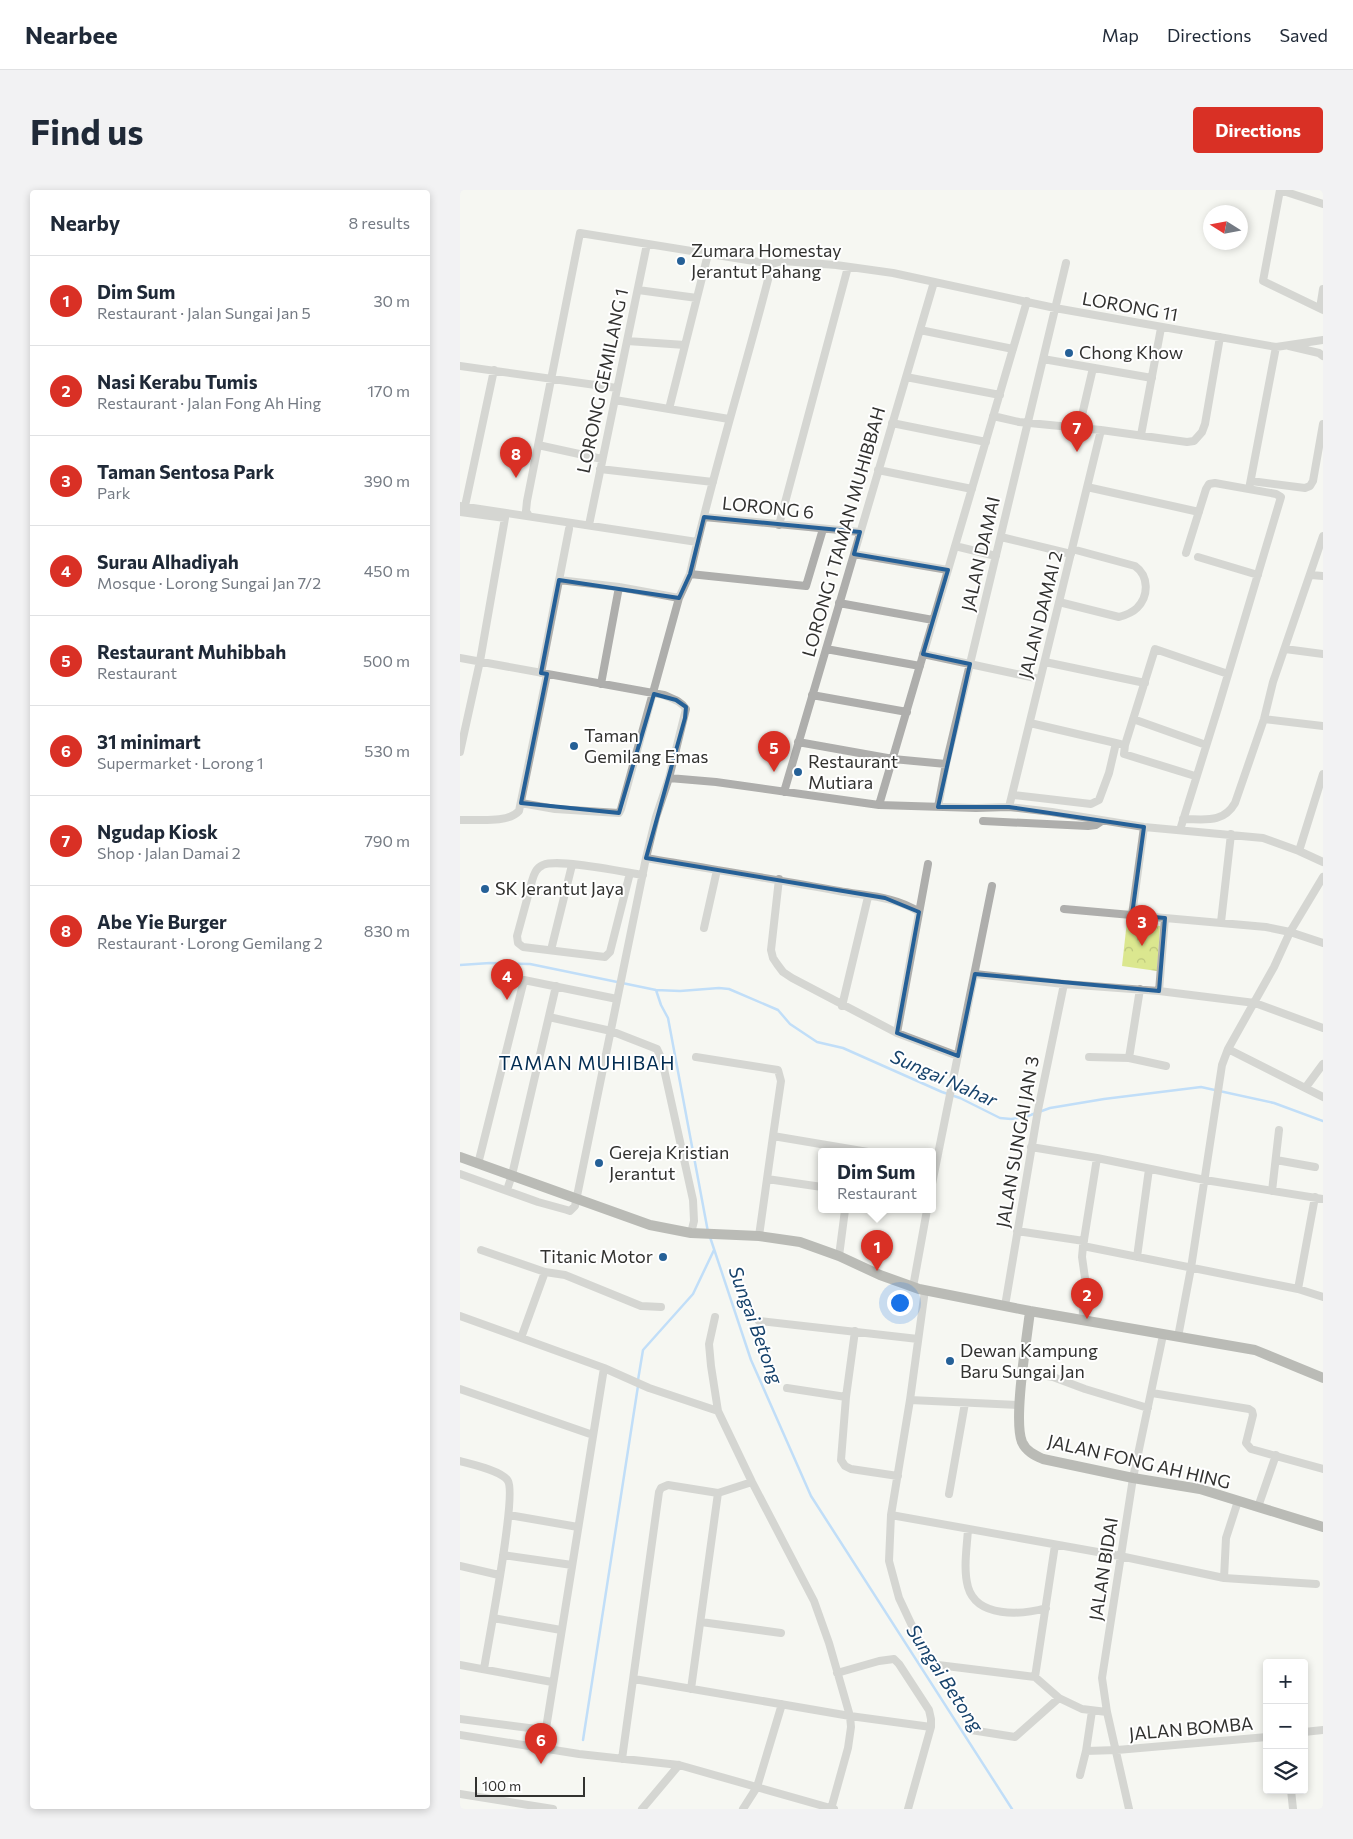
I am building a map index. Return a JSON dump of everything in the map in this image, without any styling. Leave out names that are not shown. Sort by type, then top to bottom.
[{"type":"main road","points":[[460,1157],[650,1225],[695,1233],[760,1236],[800,1242],[913,1287],[1082,1321],[1255,1350],[1323,1378]]},
{"type":"main road","name":"JALAN FONG AH HING","points":[[1030,1311],[1020,1405],[1020,1433],[1027,1449],[1034,1455],[1043,1459],[1133,1478],[1200,1489],[1323,1527]]},
{"type":"street","points":[[1323,204],[1280,190],[1263,281],[1321,309],[1323,289]]},
{"type":"street","name":"LORONG 11","points":[[551,378],[580,233],[772,264],[782,261],[848,267],[934,282],[1161,328],[1276,347],[1323,340]]},
{"type":"street","name":"LORONG GEMILANG 1","points":[[589,525],[647,244]]},
{"type":"street","points":[[669,409],[708,254]]},
{"type":"street","name":"JALAN DAMAI","points":[[938,807],[946,764],[1066,263]]},
{"type":"street","points":[[521,803],[555,809],[609,813],[619,812],[621,808],[679,598],[690,574],[729,419],[772,264]]},
{"type":"street","points":[[779,525],[848,267]]},
{"type":"street","name":"LORONG 1 TAMAN MUHIBBAH","points":[[784,792],[934,282]]},
{"type":"street","points":[[638,290],[697,298]]},
{"type":"street","points":[[879,805],[1027,301]]},
{"type":"street","points":[[1141,435],[1161,328]]},
{"type":"street","points":[[920,330],[1013,349]]},
{"type":"street","points":[[993,416],[1019,422],[1101,430],[1187,442],[1194,441],[1205,424],[1220,337]]},
{"type":"street","points":[[627,341],[685,346]]},
{"type":"street","points":[[1287,345],[1323,356]]},
{"type":"street","points":[[1249,489],[1276,347]]},
{"type":"street","points":[[1043,359],[1152,378]]},
{"type":"street","points":[[460,366],[617,388]]},
{"type":"street","points":[[1079,428],[1092,368]]},
{"type":"street","points":[[462,508],[494,370]]},
{"type":"street","points":[[906,377],[1000,395]]},
{"type":"street","points":[[529,516],[526,511],[527,501],[551,378]]},
{"type":"street","points":[[615,400],[729,419]]},
{"type":"street","points":[[892,423],[986,442]]},
{"type":"street","points":[[1251,481],[1304,488],[1310,486],[1313,481],[1323,424]]},
{"type":"street","name":"JALAN DAMAI 2","points":[[1009,807],[1101,430]]},
{"type":"street","points":[[538,445],[602,459]]},
{"type":"street","points":[[600,469],[713,482]]},
{"type":"street","points":[[878,470],[972,489]]},
{"type":"street","points":[[1180,830],[1281,497],[1276,494],[1249,489],[1215,483],[1209,484],[1186,553]]},
{"type":"street","points":[[1087,487],[1199,512]]},
{"type":"street","points":[[462,508],[529,516],[697,542]]},
{"type":"street","points":[[460,752],[480,662],[504,518],[462,508]]},
{"type":"street","name":"LORONG 6","points":[[704,517],[860,532]]},
{"type":"street","points":[[460,820],[503,820],[517,814],[521,803],[569,529]]},
{"type":"street","points":[[690,574],[806,586],[823,529]]},
{"type":"street","points":[[1183,819],[1219,818],[1231,810],[1241,787],[1264,719],[1273,682],[1323,536]]},
{"type":"street","points":[[1001,537],[1135,566],[1142,570],[1146,590],[1143,600],[1129,614],[1119,617],[1059,602]]},
{"type":"street","points":[[955,546],[996,556]]},
{"type":"street","points":[[854,554],[948,570]]},
{"type":"street","points":[[1198,557],[1258,575]]},
{"type":"street","points":[[1311,575],[1323,576]]},
{"type":"street","points":[[559,580],[618,587],[679,598]]},
{"type":"street","points":[[600,684],[618,587]]},
{"type":"street","points":[[839,603],[933,620]]},
{"type":"street","points":[[826,649],[920,666]]},
{"type":"street","points":[[1195,776],[1124,754],[1124,745],[1155,649],[1228,674]]},
{"type":"street","points":[[1284,649],[1323,654]]},
{"type":"street","points":[[924,654],[1040,680]]},
{"type":"street","points":[[460,658],[654,694],[676,700],[686,709],[646,858],[575,1206],[570,1211],[538,1202],[460,1174]]},
{"type":"street","points":[[1045,662],[1145,683]]},
{"type":"street","points":[[812,695],[907,712]]},
{"type":"street","points":[[1264,719],[1323,726]]},
{"type":"street","points":[[1133,720],[1206,745]]},
{"type":"street","points":[[1030,723],[1124,745]]},
{"type":"street","points":[[798,742],[893,759],[946,764]]},
{"type":"street","points":[[1013,795],[1091,804],[1099,800],[1109,772],[1116,743]]},
{"type":"street","points":[[1300,851],[1323,774]]},
{"type":"street","points":[[669,778],[716,782],[879,805],[1009,807],[1144,827],[1231,834],[1262,838],[1300,851],[1323,862]]},
{"type":"street","points":[[983,821],[1088,826],[1096,825],[1102,821]]},
{"type":"street","points":[[1132,915],[1144,827]]},
{"type":"street","points":[[1220,922],[1231,834]]},
{"type":"street","points":[[646,858],[779,879],[868,897],[895,900],[919,912]]},
{"type":"street","points":[[630,873],[608,955],[602,957],[523,947],[518,943],[517,936],[532,881],[538,868],[549,863],[572,865],[630,873],[643,875]]},
{"type":"street","points":[[897,1033],[928,864]]},
{"type":"street","points":[[551,950],[572,865]]},
{"type":"street","points":[[704,928],[717,870]]},
{"type":"street","points":[[1178,1337],[1191,1268],[1222,1065],[1228,1050],[1274,967],[1290,932],[1323,877]]},
{"type":"street","points":[[779,879],[771,940],[773,958],[783,972],[842,1006],[897,1033],[958,1056]]},
{"type":"street","points":[[936,1156],[948,1106],[992,886]]},
{"type":"street","points":[[842,1006],[868,897]]},
{"type":"street","points":[[1064,909],[1266,927],[1290,932],[1323,943]]},
{"type":"street","points":[[1159,991],[1166,918]]},
{"type":"street","points":[[975,974],[1064,984],[1140,989],[1255,1003],[1323,1028]]},
{"type":"street","points":[[478,1164],[524,980],[618,997]]},
{"type":"street","name":"JALAN SUNGAI JAN 3","points":[[1005,1306],[1038,1110],[1064,984]]},
{"type":"street","points":[[507,1190],[556,986]]},
{"type":"street","points":[[1129,1058],[1140,989]]},
{"type":"street","points":[[549,1017],[611,1031],[653,1047],[660,1054],[693,1200],[695,1233]]},
{"type":"street","points":[[1228,1050],[1323,1097]]},
{"type":"street","points":[[696,1057],[778,1070],[781,1082],[760,1236]]},
{"type":"street","points":[[1088,1057],[1129,1058],[1166,1066]]},
{"type":"street","points":[[1306,1087],[1323,1064]]},
{"type":"street","points":[[1272,1191],[1279,1130]]},
{"type":"street","points":[[773,1136],[837,1148]]},
{"type":"street","points":[[1032,1147],[1204,1180],[1319,1198],[1298,1289]]},
{"type":"street","points":[[1082,1321],[1086,1285],[1082,1257],[1083,1244],[1097,1158]]},
{"type":"street","points":[[1276,1160],[1315,1167]]},
{"type":"street","points":[[1137,1257],[1149,1169]]},
{"type":"street","points":[[767,1179],[818,1186]]},
{"type":"street","points":[[839,1256],[845,1213]]},
{"type":"street","points":[[913,1287],[926,1213]]},
{"type":"street","points":[[1017,1230],[1137,1257],[1298,1289],[1323,1297]]},
{"type":"street","points":[[481,1250],[545,1272],[565,1274],[641,1306],[661,1307]]},
{"type":"street","points":[[521,1338],[545,1272]]},
{"type":"street","points":[[925,1290],[910,1400],[891,1515],[889,1561],[899,1598],[930,1664],[1035,1677],[1059,1698],[1092,1711],[1107,1712]]},
{"type":"street","points":[[460,1316],[604,1368],[649,1388],[718,1411]]},
{"type":"street","points":[[460,1735],[622,1759],[679,1765],[832,1809],[850,1741],[850,1716],[821,1618],[814,1601],[752,1482],[718,1411],[709,1344],[714,1317]]},
{"type":"street","points":[[759,1321],[918,1339]]},
{"type":"street","points":[[855,1332],[846,1397],[841,1460],[845,1466],[851,1469],[898,1476]]},
{"type":"street","name":"JALAN BIDAI","points":[[1129,1809],[1107,1712],[1102,1678],[1133,1478],[1163,1334]]},
{"type":"street","points":[[542,1747],[604,1368]]},
{"type":"street","points":[[1023,1372],[1053,1377],[1148,1408]]},
{"type":"street","points":[[787,1388],[846,1397]]},
{"type":"street","points":[[460,1389],[593,1435]]},
{"type":"street","points":[[1152,1393],[1249,1409],[1253,1415],[1247,1438],[1248,1446],[1251,1449],[1323,1469]]},
{"type":"street","points":[[910,1400],[1020,1405]]},
{"type":"street","points":[[949,1494],[965,1402]]},
{"type":"street","points":[[1258,1507],[1276,1455]]},
{"type":"street","points":[[460,1461],[505,1477],[510,1486],[509,1515],[484,1669]]},
{"type":"street","points":[[622,1759],[659,1492],[661,1488],[668,1485],[718,1494],[752,1482]]},
{"type":"street","points":[[691,1689],[718,1494]]},
{"type":"street","points":[[1224,1578],[1226,1538],[1238,1501]]},
{"type":"street","points":[[509,1515],[578,1526]]},
{"type":"street","points":[[891,1515],[1120,1556],[1224,1578],[1316,1584]]},
{"type":"street","points":[[968,1529],[966,1573],[970,1591],[979,1603],[987,1608],[1005,1612],[1036,1611],[1046,1608]]},
{"type":"street","points":[[1035,1677],[1055,1544]]},
{"type":"street","points":[[503,1554],[572,1565]]},
{"type":"street","points":[[460,1566],[499,1575]]},
{"type":"street","points":[[493,1618],[561,1630]]},
{"type":"street","points":[[701,1622],[781,1633]]},
{"type":"street","points":[[837,1673],[879,1661],[890,1659],[897,1661],[929,1710],[931,1727],[908,1809]]},
{"type":"street","points":[[460,1665],[552,1682]]},
{"type":"street","points":[[634,1679],[850,1716],[931,1727]]},
{"type":"street","points":[[971,1730],[1015,1737],[1059,1698]]},
{"type":"street","points":[[743,1809],[758,1788],[782,1704]]},
{"type":"street","points":[[1080,1775],[1092,1711]]},
{"type":"street","points":[[460,1719],[544,1730]]},
{"type":"street","points":[[1308,1732],[1323,1730]]},
{"type":"street","name":"JALAN BOMBA","points":[[1086,1751],[1263,1737]]},
{"type":"street","points":[[642,1809],[679,1765]]},
{"type":"street","points":[[460,1794],[513,1806],[553,1809]]},
{"type":"street","points":[[1291,1794],[1293,1809]]},
{"type":"highlighted area","points":[[704,517],[860,532],[854,554],[948,570],[923,654],[970,664],[938,807],[1009,807],[1144,827],[1132,915],[1165,918],[1159,991],[975,974],[958,1056],[897,1033],[919,912],[885,898],[646,858],[685,718],[686,707],[676,700],[654,694],[619,813],[521,803],[547,674],[541,673],[559,580],[679,598],[690,574]]},
{"type":"green space","points":[[1127,921],[1160,926],[1157,971],[1122,966]]},
{"type":"waterway","name":"Sungai Nahar","points":[[460,965],[490,963],[530,964],[656,990],[729,989],[778,1010],[790,1024],[817,1042],[843,1048],[942,1092],[960,1098],[1000,1118],[1025,1117],[1050,1108],[1104,1099],[1201,1087],[1274,1103],[1323,1121]]},
{"type":"waterway","name":"Sungai Betong","points":[[656,990],[668,1018],[708,1232]]},
{"type":"waterway","name":"Sungai Betong","points":[[710,1237],[751,1360],[811,1496],[1012,1809]]},
{"type":"waterway","points":[[638,1380],[643,1350],[693,1294],[714,1250]]},
{"type":"waterway","points":[[583,1740],[638,1386]]},
{"type":"place","name":"Zumara Homestay Jerantut Pahang","points":[[681,261]]},
{"type":"place","name":"Chong Khow","points":[[1069,353]]},
{"type":"place","name":"Ngudap Kiosk","points":[[1077,452]]},
{"type":"place","name":"Abe Yie Burger","points":[[516,478]]},
{"type":"place","name":"Taman Gemilang Emas","points":[[574,746]]},
{"type":"place","name":"Restaurant Muhibbah","points":[[774,772]]},
{"type":"place","name":"Restaurant Mutiara","points":[[798,772]]},
{"type":"place","name":"SK Jerantut Jaya","points":[[485,889]]},
{"type":"place","name":"Taman Sentosa Park","points":[[1142,946]]},
{"type":"place","name":"Surau Alhadiyah","points":[[507,1000]]},
{"type":"place","name":"Gereja Kristian Jerantut","points":[[599,1163]]},
{"type":"place","name":"Titanic Motor","points":[[663,1257]]},
{"type":"place","name":"Dim Sum","points":[[877,1271]]},
{"type":"place","name":"Nasi Kerabu Tumis","points":[[1087,1319]]},
{"type":"place","name":"Dewan Kampung Baru Sungai Jan","points":[[950,1361]]},
{"type":"place","name":"31 minimart","points":[[541,1764]]},
{"type":"district","name":"TAMAN MUHIBAH","points":[[587,1063]]}]
